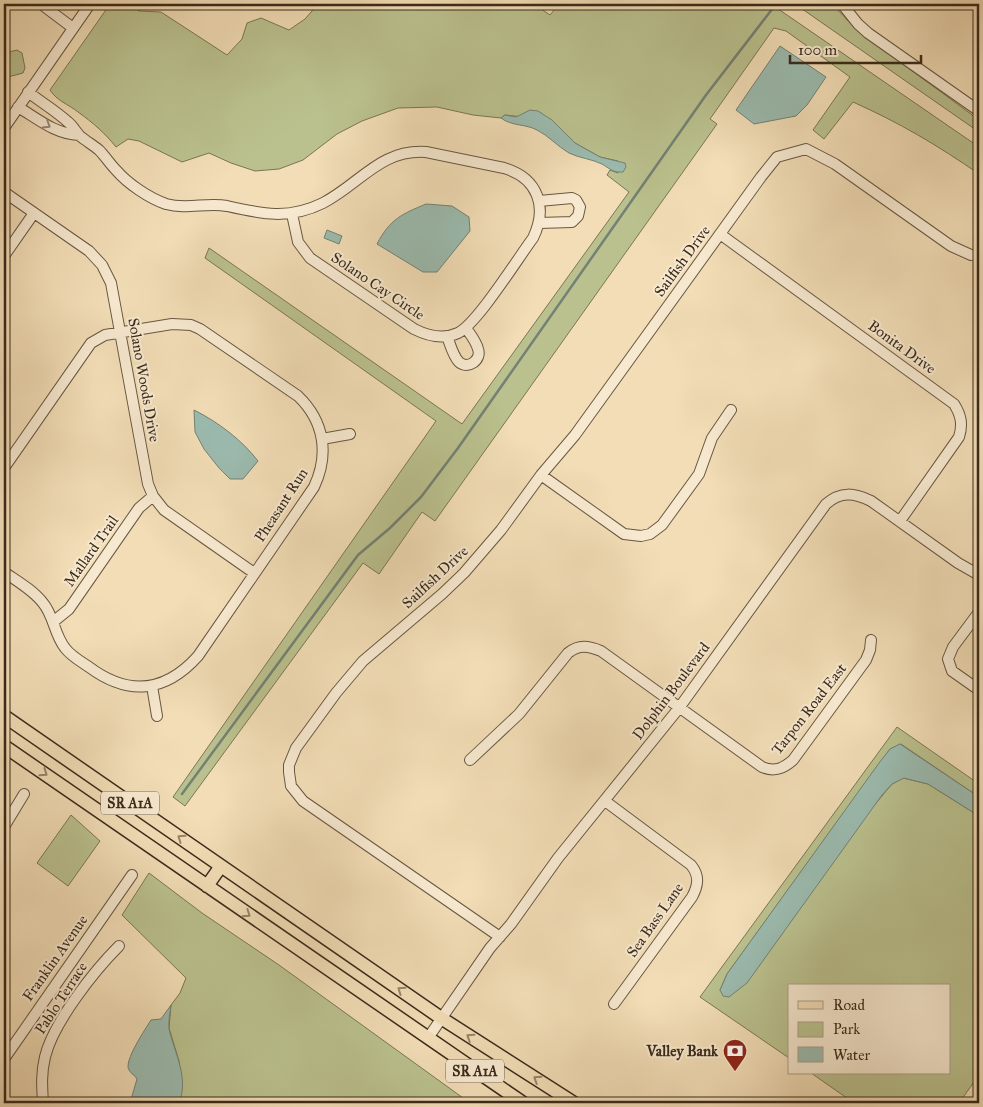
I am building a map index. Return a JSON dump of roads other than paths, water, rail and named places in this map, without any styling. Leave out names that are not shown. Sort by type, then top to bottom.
[{"type":"main road","name":"SR A1A","points":[[4,717],[441,1018],[574,1103]]},
{"type":"main road","name":"SR A1A","points":[[4,746],[522,1103]]},
{"type":"main road","points":[[207,886],[221,866]]},
{"type":"street","points":[[4,128],[90,4]]},
{"type":"street","points":[[842,4],[868,33],[979,111]]},
{"type":"street","points":[[45,7],[73,28]]},
{"type":"street","points":[[28,92],[70,123],[79,135],[101,152],[122,177],[147,194],[166,203],[192,207],[220,205],[264,214],[292,214],[332,198],[392,156],[415,151],[510,170],[530,184],[539,201],[539,222],[533,238],[472,322],[458,333],[447,336],[458,362],[465,366],[470,365],[477,359],[479,354],[466,328]]},
{"type":"street","points":[[18,107],[56,131],[79,135]]},
{"type":"street","name":"Sailfish Drive","points":[[500,937],[303,801],[290,780],[289,765],[296,748],[344,683],[363,661],[442,594],[464,573],[501,530],[541,475],[575,435],[777,157],[806,149],[835,164],[950,246],[971,255]]},
{"type":"street","name":"Solano Woods Drive","points":[[4,192],[89,251],[102,265],[111,283],[148,484],[153,496],[164,510],[254,574]]},
{"type":"street","points":[[539,201],[572,198],[576,200],[580,207],[578,216],[572,222],[539,222]]},
{"type":"street","points":[[4,256],[34,213]]},
{"type":"street","name":"Solano Cay Circle","points":[[292,214],[298,242],[310,258],[414,329],[434,336],[447,336]]},
{"type":"street","name":"Bonita Drive","points":[[720,234],[954,404],[961,417],[962,427],[959,437],[900,521]]},
{"type":"street","name":"Pheasant Run","points":[[4,468],[86,349],[98,339],[120,332],[172,324],[191,325],[200,329],[298,396],[311,410],[318,423],[322,439],[322,463],[314,487],[198,656],[188,667],[164,682],[152,686],[128,686],[117,683],[96,672],[64,647],[44,604],[36,595],[4,572]]},
{"type":"street","points":[[541,475],[617,530],[632,536],[650,534],[662,525],[699,474],[712,438],[731,410]]},
{"type":"street","points":[[322,439],[350,434]]},
{"type":"street","name":"Dolphin Boulevard","points":[[428,1038],[490,948],[511,924],[558,858],[679,708],[832,498],[847,493],[861,496],[871,501],[979,576]]},
{"type":"street","name":"Mallard Trail","points":[[53,622],[69,609],[139,508],[153,496]]},
{"type":"street","points":[[979,612],[953,647],[948,659],[952,670],[979,690]]},
{"type":"street","name":"Tarpon Road East","points":[[470,760],[519,714],[568,653],[580,647],[592,647],[601,651],[762,767],[769,770],[782,768],[793,760],[866,660],[871,640]]},
{"type":"street","points":[[152,686],[157,716]]},
{"type":"street","points":[[4,827],[24,794]]},
{"type":"street","name":"Sea Bass Lane","points":[[605,801],[687,862],[695,870],[698,877],[698,884],[692,897],[614,1004]]},
{"type":"street","name":"Franklin Avenue","points":[[4,1059],[132,875]]},
{"type":"street","name":"Pablo Terrace","points":[[43,1103],[42,1069],[50,1041],[94,972],[120,946]]},
{"type":"water","points":[[780,46],[826,77],[807,105],[796,116],[754,124],[736,110]]},
{"type":"water","points":[[530,110],[538,111],[552,120],[575,143],[600,157],[625,163],[626,167],[623,172],[614,171],[598,162],[569,153],[537,130],[505,121],[501,118],[505,115],[516,117]]},
{"type":"water","points":[[426,204],[452,206],[469,217],[470,231],[437,272],[423,272],[377,244],[397,218]]},
{"type":"water","points":[[327,230],[342,236],[339,244],[324,238]]},
{"type":"water","points":[[194,410],[229,432],[258,461],[243,479],[230,479],[204,449],[195,432]]},
{"type":"water","points":[[900,744],[979,797],[979,816],[928,784],[904,778],[892,784],[882,795],[747,983],[729,997],[723,996],[720,990],[727,974],[879,763],[890,749]]},
{"type":"water","points":[[171,1005],[169,1029],[182,1075],[182,1094],[179,1103],[130,1103],[137,1079],[130,1071],[128,1066],[129,1060],[151,1020],[161,1019]]},
{"type":"waterway","points":[[182,794],[358,555],[390,528],[421,497],[458,448],[706,95],[776,4]]},
{"type":"place","name":"Valley Bank","points":[[735,1072]]}]
